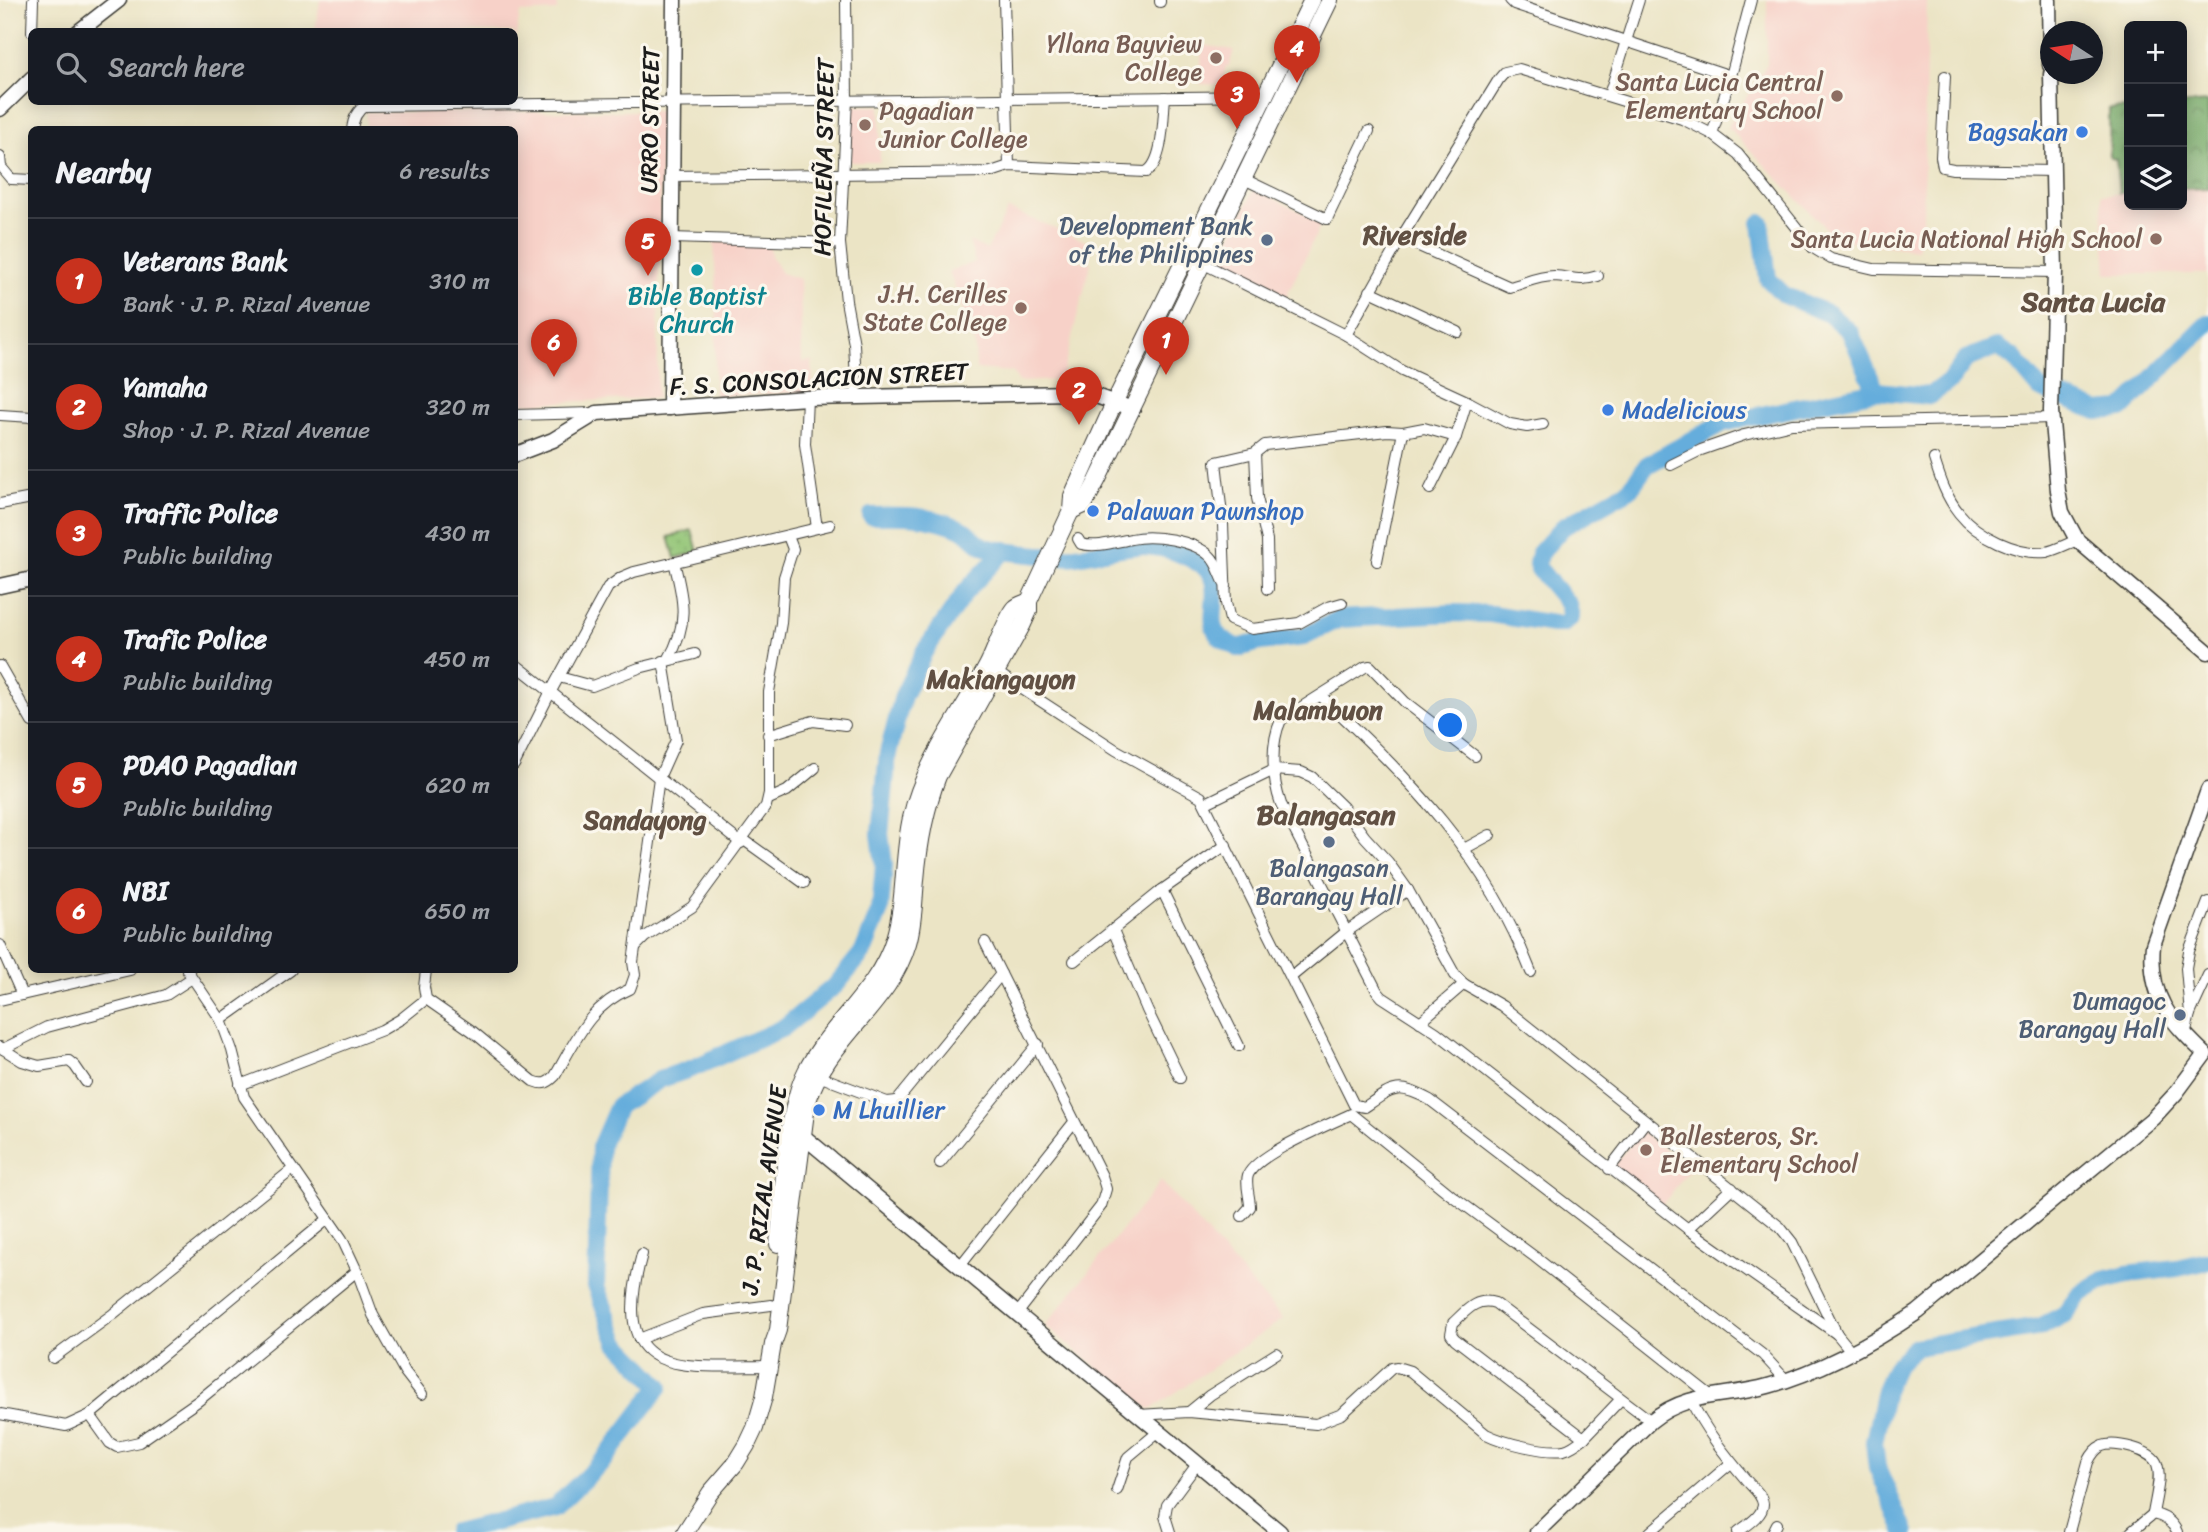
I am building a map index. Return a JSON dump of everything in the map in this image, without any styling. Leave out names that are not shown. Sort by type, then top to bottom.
[{"type":"main road","name":"J. P. RIZAL AVENUE","points":[[773,1344],[769,1334],[771,1305],[796,1130],[811,1073],[832,1053],[880,995],[897,968],[908,944],[923,821],[940,761],[992,669],[1015,607],[1029,601],[1071,511],[1072,496],[1115,401],[1311,0]]},
{"type":"main road","name":"J. P. RIZAL AVENUE","points":[[1071,511],[1084,505],[1133,409],[1330,0]]},
{"type":"main road","name":"J. P. RIZAL AVENUE","points":[[685,1532],[710,1493],[736,1463],[747,1445],[764,1397],[778,1330],[796,1130]]},
{"type":"street","points":[[32,28],[33,0]]},
{"type":"street","points":[[83,28],[119,0]]},
{"type":"street","name":"URRO STREET","points":[[670,408],[674,0]]},
{"type":"street","name":"HOFILEÑA STREET","points":[[846,0],[847,100],[840,243],[854,344],[857,398]]},
{"type":"street","points":[[1004,0],[1009,166]]},
{"type":"street","points":[[1510,0],[1514,4],[1731,76]]},
{"type":"street","points":[[1609,95],[1639,0]]},
{"type":"street","points":[[1712,134],[1751,0]]},
{"type":"street","points":[[2049,0],[2049,21]]},
{"type":"street","points":[[1346,335],[1453,150],[1499,79],[1511,69],[1609,95],[1682,119],[1712,134],[1738,154],[1814,248],[1831,259],[1874,269],[2055,272]]},
{"type":"street","points":[[1945,76],[1941,157],[1943,167],[2054,171]]},
{"type":"street","points":[[0,109],[28,82]]},
{"type":"street","points":[[2051,84],[2055,272],[2052,414],[2062,512],[2077,540],[2208,652]]},
{"type":"street","points":[[518,104],[1265,95],[1281,102]]},
{"type":"street","points":[[671,176],[991,172],[1009,166],[1139,172],[1151,170],[1157,159],[1165,97]]},
{"type":"street","points":[[353,126],[355,116],[365,106],[427,105]]},
{"type":"street","points":[[1244,178],[1327,219],[1369,131]]},
{"type":"street","points":[[0,159],[1,167],[11,179],[28,180]]},
{"type":"street","points":[[1401,238],[1510,286],[1541,277],[1559,276],[1579,280],[1598,276]]},
{"type":"street","points":[[671,239],[840,243]]},
{"type":"street","points":[[1202,263],[1346,335],[1402,371],[1510,424],[1544,424]]},
{"type":"street","points":[[1370,291],[1458,332]]},
{"type":"street","name":"F. S. CONSOLACION STREET","points":[[518,454],[552,440],[597,413],[807,398],[1071,393],[1115,401],[1133,409]]},
{"type":"street","points":[[807,398],[806,444],[817,528]]},
{"type":"street","points":[[1430,489],[1456,437],[1467,401]]},
{"type":"street","points":[[518,415],[597,413]]},
{"type":"street","points":[[1671,465],[1712,446],[1781,425],[2052,414]]},
{"type":"street","points":[[0,415],[28,417]]},
{"type":"street","points":[[1342,603],[1328,607],[1299,623],[1252,629],[1230,620],[1226,603],[1225,536],[1215,463],[1255,453],[1265,445],[1424,428],[1456,437]]},
{"type":"street","points":[[1377,561],[1403,432]]},
{"type":"street","points":[[1255,453],[1257,498],[1267,540],[1268,589]]},
{"type":"street","points":[[1934,459],[1942,485],[1959,514],[1979,531],[2009,546],[2031,552],[2050,551],[2077,540]]},
{"type":"street","points":[[0,505],[28,499]]},
{"type":"street","points":[[518,757],[608,587],[634,572],[830,526]]},
{"type":"street","points":[[636,946],[645,937],[692,907],[764,812],[769,799],[769,692],[784,577],[793,549],[788,536]]},
{"type":"street","points":[[1078,539],[1081,544],[1090,546],[1137,537],[1162,537],[1187,544],[1211,556],[1227,589]]},
{"type":"street","points":[[426,973],[426,999],[472,1031],[533,1082],[544,1084],[555,1076],[595,1012],[614,996],[630,989],[635,975],[633,962],[659,778],[676,740],[665,661],[678,640],[684,603],[674,562]]},
{"type":"street","points":[[0,586],[28,580]]},
{"type":"street","points":[[559,677],[582,685],[592,685],[695,654]]},
{"type":"street","points":[[0,666],[28,715]]},
{"type":"street","points":[[518,666],[742,841],[804,883]]},
{"type":"street","points":[[1475,756],[1405,702],[1370,666],[1282,720],[1276,738],[1274,770],[1281,804],[1377,991],[1436,1032],[1688,1230],[1837,1334],[1852,1351]]},
{"type":"street","points":[[992,669],[1116,750],[1193,791],[1206,803],[1353,1110],[1451,1195],[1535,1256],[1710,1395]]},
{"type":"street","points":[[1321,695],[1390,761],[1436,810],[1464,849],[1511,925],[1531,972]]},
{"type":"street","points":[[768,735],[813,721],[845,725]]},
{"type":"street","points":[[769,799],[787,791],[816,768]]},
{"type":"street","points":[[1206,803],[1274,770],[1301,772],[1322,785],[1343,807],[1408,890],[1448,965],[1465,984],[1502,1006],[1780,1227],[1792,1242],[1837,1334]]},
{"type":"street","points":[[1538,1532],[1651,1421],[1670,1407],[1690,1399],[1766,1386],[1811,1372],[1918,1312],[2132,1136],[2176,1093],[2206,1055],[2165,1011],[2154,984],[2151,965],[2153,945],[2208,790]]},
{"type":"street","points":[[1464,849],[1490,835]]},
{"type":"street","points":[[1074,961],[1162,890],[1226,845]]},
{"type":"street","points":[[1162,890],[1239,1046]]},
{"type":"street","points":[[1291,977],[1346,932],[1408,890]]},
{"type":"street","points":[[2190,1014],[2186,968],[2189,951],[2208,902]]},
{"type":"street","points":[[1113,930],[1180,1078]]},
{"type":"street","points":[[985,942],[1102,1175],[1106,1189],[1101,1206],[1017,1314]]},
{"type":"street","points":[[0,944],[22,995]]},
{"type":"street","points":[[0,1000],[117,973]]},
{"type":"street","points":[[221,1020],[287,973]]},
{"type":"street","points":[[86,1082],[69,1061],[38,1066],[22,1062],[2,1048],[47,1027],[166,995],[189,974],[221,1020],[244,1097],[342,1239],[373,1315],[405,1373],[422,1394]]},
{"type":"street","points":[[811,1073],[887,1102],[897,1101],[1001,974]]},
{"type":"street","points":[[2185,1035],[2190,1014],[2208,975]]},
{"type":"street","points":[[1420,1022],[1465,984]]},
{"type":"street","points":[[240,1085],[382,1030],[426,999]]},
{"type":"street","points":[[940,1163],[1038,1045]]},
{"type":"street","points":[[1242,1216],[1250,1207],[1247,1178],[1253,1168],[1305,1135],[1353,1110],[1365,1107],[1385,1092],[1398,1087],[1430,1100],[1757,1350],[1786,1380]]},
{"type":"street","points":[[1609,1169],[1646,1121]]},
{"type":"street","points":[[960,1266],[1074,1122]]},
{"type":"street","points":[[796,1130],[1276,1530]]},
{"type":"street","points":[[53,1357],[113,1314],[293,1169]]},
{"type":"street","points":[[1688,1230],[1732,1188]]},
{"type":"street","points":[[0,1413],[66,1426],[90,1415],[328,1219]]},
{"type":"street","points":[[642,1254],[632,1304],[639,1339],[646,1350],[666,1362],[701,1367],[769,1367]]},
{"type":"street","points":[[90,1415],[110,1443],[117,1447],[139,1443],[198,1401],[357,1271]]},
{"type":"street","points":[[1584,1438],[1455,1339],[1451,1334],[1453,1323],[1482,1300],[1495,1303],[1651,1421]]},
{"type":"street","points":[[639,1339],[703,1314],[771,1305]]},
{"type":"street","points":[[1189,1412],[1210,1395],[1277,1353]]},
{"type":"street","points":[[1137,1416],[1189,1412],[1316,1424],[1342,1414],[1392,1368],[1397,1367],[1410,1370],[1486,1434],[1498,1440],[1564,1450],[1584,1438],[1621,1399]]},
{"type":"street","points":[[1690,1399],[1707,1430],[1760,1496],[1763,1505],[1757,1517],[1738,1532]]},
{"type":"street","points":[[1117,1490],[1128,1457],[1158,1432]]},
{"type":"street","points":[[2068,1532],[2088,1462],[2093,1453],[2103,1446],[2113,1445],[2139,1450],[2150,1455],[2157,1464],[2153,1514],[2131,1532]]},
{"type":"street","points":[[1170,1532],[1165,1516],[1167,1505],[1198,1463]]},
{"type":"street","points":[[1650,1532],[1731,1463]]},
{"type":"street","points":[[2153,1514],[2165,1517],[2177,1532]]},
{"type":"shaded area","points":[[320,0],[557,0],[557,11],[520,13],[518,28],[315,28]]},
{"type":"shaded area","name":"Santa Lucia Central Elementary School","points":[[1767,0],[1927,0],[1923,218],[1917,250],[1836,239],[1728,127],[1767,64]]},
{"type":"shaded area","name":"Yllana Bayview College","points":[[1202,45],[1234,50],[1229,66],[1226,66],[1222,85],[1200,84]]},
{"type":"shaded area","name":"Pagadian Junior College","points":[[851,106],[880,106],[880,162],[850,162]]},
{"type":"shaded area","points":[[662,111],[657,398],[518,404],[518,126],[366,126],[366,112]]},
{"type":"shaded area","name":"Santa Lucia National High School","points":[[2208,188],[2208,274],[2107,274],[2101,195],[2124,193],[2124,210],[2187,210],[2187,189]]},
{"type":"shaded area","points":[[1254,189],[1322,222],[1286,297],[1218,264]]},
{"type":"shaded area","name":"J.H. Cerilles State College","points":[[1008,209],[1088,242],[1078,260],[1091,263],[1061,380],[1019,382],[1012,372],[976,369],[975,345],[949,271],[975,262],[969,241],[987,250]]},
{"type":"shaded area","points":[[769,241],[771,256],[781,273],[800,279],[802,362],[812,361],[813,392],[714,396],[717,307],[714,242]]},
{"type":"shaded area","name":"Ballesteros, Sr. Elementary School","points":[[1641,1131],[1690,1169],[1662,1205],[1611,1169]]},
{"type":"shaded area","points":[[1161,1181],[1283,1319],[1150,1410],[1045,1326]]},
{"type":"green space","points":[[2208,102],[2208,188],[2187,189],[2187,104]]},
{"type":"green space","points":[[2124,108],[2124,193],[2119,193],[2116,159],[2110,158],[2109,109]]},
{"type":"green space","points":[[692,530],[698,552],[675,558],[669,537]]},
{"type":"waterway","points":[[1761,223],[1768,279],[1784,295],[1829,314],[1850,332],[1876,391]]},
{"type":"waterway","points":[[871,516],[906,516],[937,520],[964,530],[986,547],[1016,553],[1076,556],[1124,547],[1168,549],[1200,564],[1209,572],[1215,591],[1215,629],[1220,637],[1238,648],[1260,642],[1304,637],[1339,619],[1454,613],[1491,614],[1563,624],[1571,617],[1568,604],[1539,569],[1539,554],[1563,527],[1629,490],[1647,465],[1723,423],[1876,391],[1929,396],[1950,381],[1966,359],[1997,347],[2013,357],[2040,389],[2098,411],[2122,409],[2208,323]]},
{"type":"waterway","points":[[456,1532],[555,1507],[605,1459],[660,1386],[618,1343],[596,1287],[600,1147],[618,1106],[661,1079],[693,1068],[783,1028],[836,985],[863,952],[880,910],[884,865],[880,834],[888,753],[903,696],[924,652],[966,591],[1005,550]]},
{"type":"waterway","points":[[1905,1532],[1877,1467],[1874,1442],[1885,1390],[1895,1367],[1915,1347],[2040,1327],[2065,1314],[2080,1294],[2101,1281],[2127,1274],[2208,1261]]},
{"type":"place","name":"Yllana Bayview College","points":[[1216,58]]},
{"type":"place","name":"Trafic Police","points":[[1297,83]]},
{"type":"place","name":"Santa Lucia Central Elementary School","points":[[1837,96]]},
{"type":"place","name":"Pagadian Junior College","points":[[865,125]]},
{"type":"place","name":"Traffic Police","points":[[1237,129]]},
{"type":"place","name":"Bagsakan","points":[[2082,132]]},
{"type":"place","name":"Santa Lucia National High School","points":[[2156,239]]},
{"type":"place","name":"Development Bank of the Philippines","points":[[1267,240]]},
{"type":"place","name":"Bible Baptist Church","points":[[697,270]]},
{"type":"place","name":"PDAO Pagadian","points":[[648,276]]},
{"type":"place","name":"J.H. Cerilles State College","points":[[1021,308]]},
{"type":"place","name":"Veterans Bank","points":[[1166,375]]},
{"type":"place","name":"NBI","points":[[554,377]]},
{"type":"place","name":"Madelicious","points":[[1608,410]]},
{"type":"place","name":"Yamaha","points":[[1079,425]]},
{"type":"place","name":"Palawan Pawnshop","points":[[1093,511]]},
{"type":"place","name":"Balangasan Barangay Hall","points":[[1329,842]]},
{"type":"place","name":"Dumagoc Barangay Hall","points":[[2180,1015]]},
{"type":"place","name":"M Lhuillier","points":[[819,1110]]},
{"type":"place","name":"Ballesteros, Sr. Elementary School","points":[[1646,1150]]},
{"type":"district","name":"Riverside","points":[[1415,235]]},
{"type":"district","name":"Santa Lucia","points":[[2093,301]]},
{"type":"district","name":"Makiangayon","points":[[1001,679]]},
{"type":"district","name":"Malambuon","points":[[1318,710]]},
{"type":"district","name":"Balangasan","points":[[1326,814]]},
{"type":"district","name":"Sandayong","points":[[645,820]]}]
